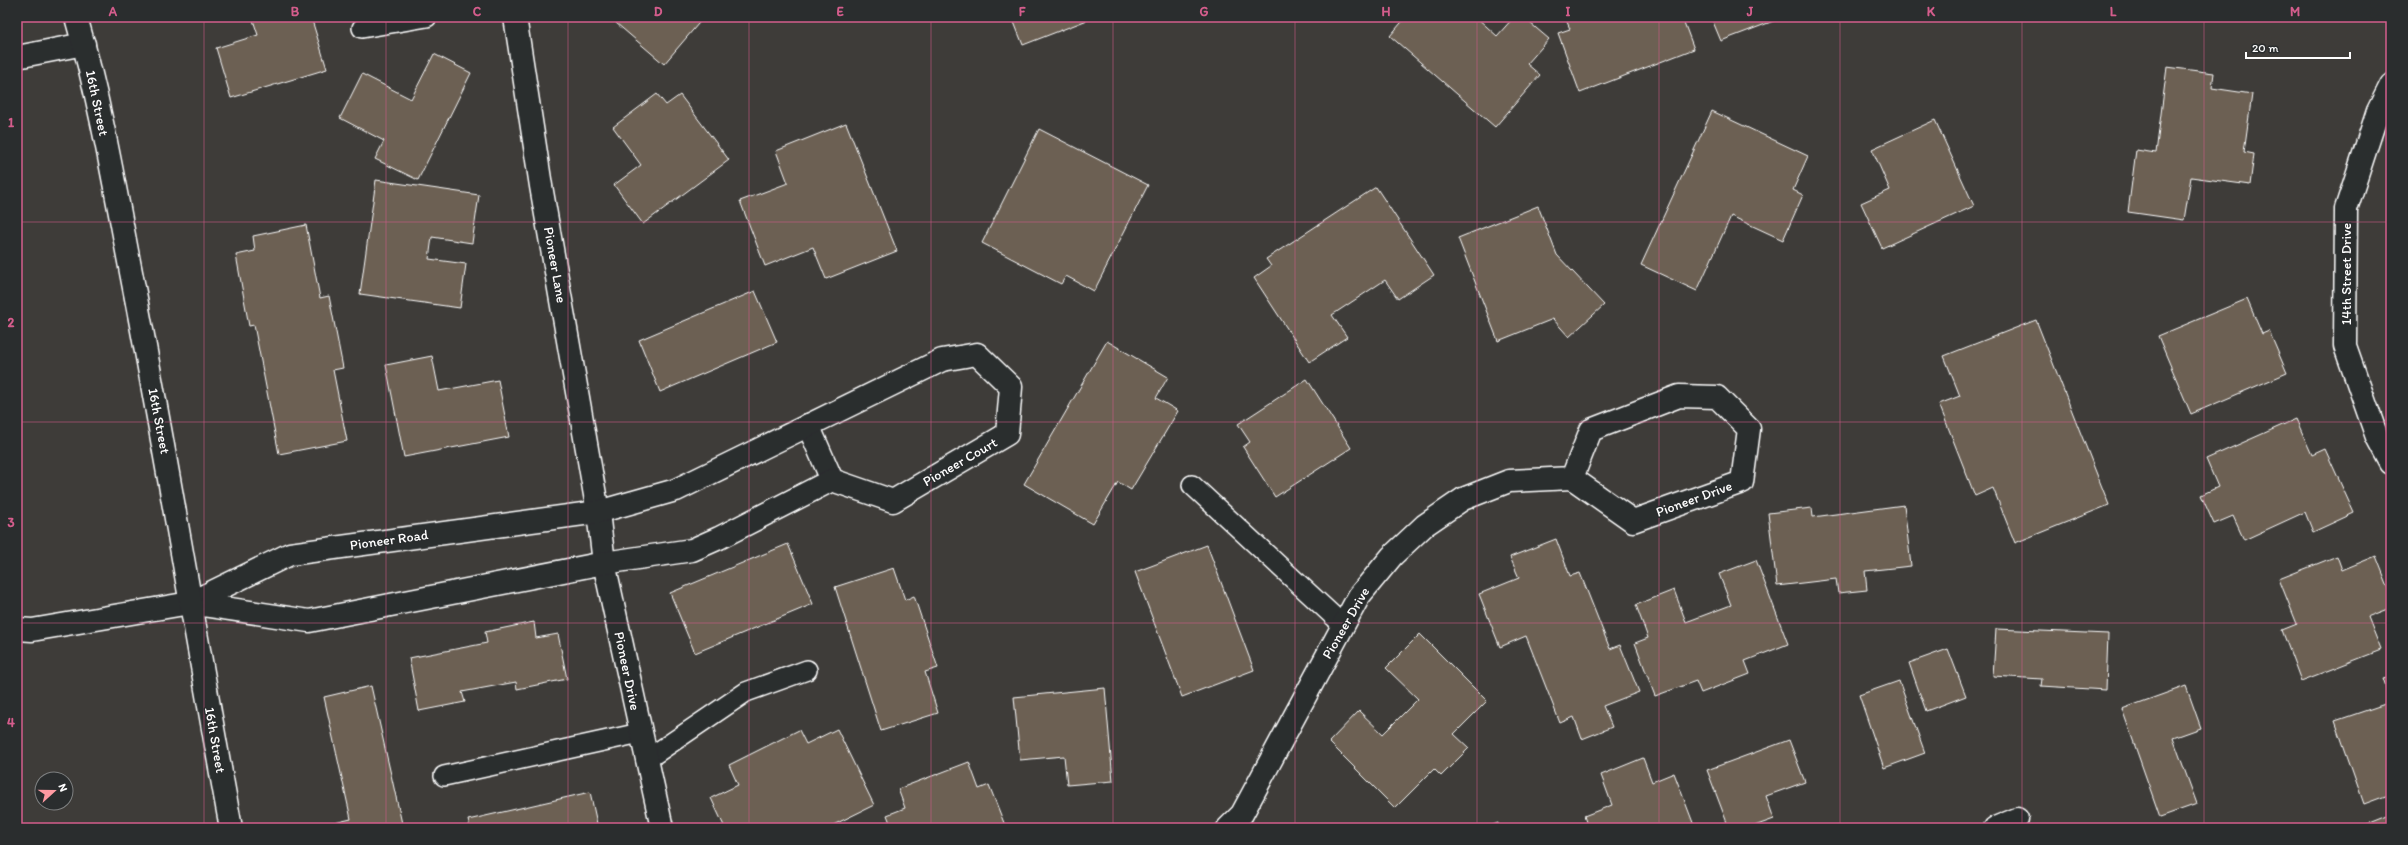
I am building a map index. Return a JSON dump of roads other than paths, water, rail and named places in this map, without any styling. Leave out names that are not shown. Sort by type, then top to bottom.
[{"type":"street","name":"16th Street","points":[[76,17],[84,44],[114,180],[161,429],[190,603],[231,828]]},
{"type":"street","name":"Pioneer Lane","points":[[515,17],[541,186],[598,512]]},
{"type":"street","points":[[17,57],[84,44]]},
{"type":"street","name":"14th Street Drive","points":[[2391,85],[2378,111],[2346,209],[2345,346],[2377,437],[2391,463]]},
{"type":"street","name":"Pioneer Court","points":[[598,512],[676,490],[942,360],[977,354],[1011,387],[1007,434],[893,501],[832,480]]},
{"type":"street","name":"Pioneer Drive","points":[[1228,828],[1242,814],[1359,596],[1392,556],[1426,525],[1463,499],[1509,481],[1572,478],[1633,521],[1742,482],[1748,429],[1717,397],[1679,396],[1591,430],[1572,478]]},
{"type":"street","points":[[604,563],[692,550],[719,538],[832,480],[808,425]]},
{"type":"street","name":"Pioneer Drive","points":[[598,512],[604,563],[662,828]]},
{"type":"street","name":"Pioneer Road","points":[[25,630],[190,603],[290,554],[598,512]]},
{"type":"street","name":"Pioneer Road","points":[[190,603],[309,621],[604,563]]},
{"type":"street","points":[[1995,828],[2017,819]]},
{"type":"lane","points":[[362,28],[427,17]]},
{"type":"lane","points":[[1192,485],[1343,625]]},
{"type":"lane","points":[[646,760],[746,692],[807,670]]},
{"type":"lane","points":[[444,776],[640,733]]}]
